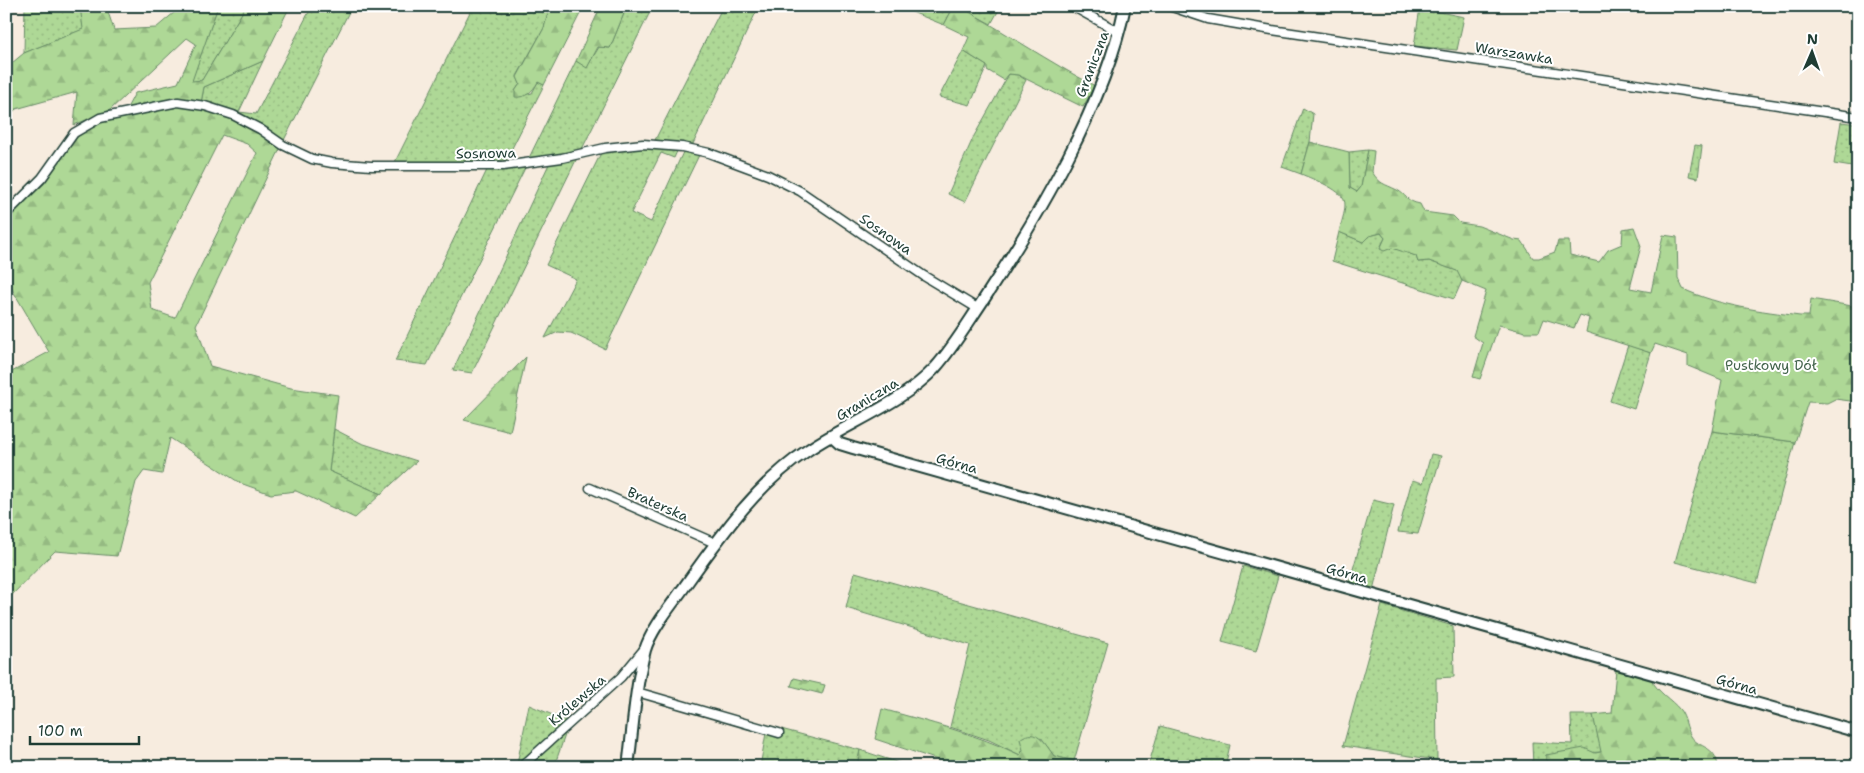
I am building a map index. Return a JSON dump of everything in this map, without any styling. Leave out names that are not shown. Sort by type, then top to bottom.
[{"type":"street","points":[[1072,6],[1120,32]]},
{"type":"street","name":"Graniczna","points":[[628,767],[637,692],[646,647],[661,620],[715,543],[763,485],[786,465],[831,436],[902,396],[935,368],[1018,246],[1049,192],[1101,84],[1120,32],[1125,6]]},
{"type":"street","name":"Warszawka","points":[[1169,6],[1208,19],[1272,30],[1858,117]]},
{"type":"street","name":"Sosnowa","points":[[6,214],[42,178],[74,133],[100,118],[178,102],[205,106],[233,115],[260,129],[283,145],[312,159],[342,164],[371,166],[503,166],[562,158],[605,148],[643,144],[709,153],[768,175],[800,191],[924,276],[977,308]]},
{"type":"street","name":"Górna","points":[[831,436],[840,444],[853,448],[1858,732]]},
{"type":"street","name":"Braterska","points":[[590,488],[715,543]]},
{"type":"street","name":"Królewska","points":[[521,767],[621,677],[646,647]]},
{"type":"street","points":[[637,692],[779,733]]},
{"type":"green space","points":[[25,6],[80,6],[84,29],[24,53]]},
{"type":"green space","points":[[80,6],[106,6],[114,30],[156,28],[182,6],[218,6],[192,81],[202,80],[246,6],[290,6],[263,61],[204,87],[201,103],[126,110],[135,93],[178,83],[196,44],[187,38],[110,110],[74,125],[77,92],[16,109],[6,119],[6,68],[24,53],[83,29]]},
{"type":"green space","points":[[218,6],[246,6],[202,80],[191,82]]},
{"type":"green space","points":[[312,6],[352,6],[283,142],[201,103],[204,87],[263,61],[239,112],[256,114]]},
{"type":"green space","points":[[473,6],[550,6],[544,28],[517,76],[520,84],[515,91],[524,95],[532,93],[538,82],[544,85],[506,160],[394,164]]},
{"type":"green space","points":[[550,6],[584,6],[544,85],[538,82],[528,94],[515,97],[515,91],[520,84],[517,77],[544,28]]},
{"type":"green space","points":[[601,6],[627,6],[610,48],[598,47],[587,68],[576,61]]},
{"type":"green space","points":[[627,6],[653,6],[581,151],[528,160],[576,61],[587,67],[599,47],[610,48]]},
{"type":"green space","points":[[723,6],[759,6],[693,144],[655,140]]},
{"type":"green space","points":[[897,6],[954,6],[944,25]]},
{"type":"green space","points":[[954,6],[959,6],[1095,86],[1083,107],[1018,75],[1009,74],[1004,80],[987,70],[987,66],[963,51],[969,37],[944,25]]},
{"type":"green space","points":[[970,6],[1001,6],[991,24],[967,11]]},
{"type":"green space","points":[[1420,8],[1464,17],[1457,50],[1414,46]]},
{"type":"green space","points":[[963,51],[987,66],[970,105],[939,97]]},
{"type":"green space","points":[[1009,74],[1018,75],[1026,80],[965,202],[948,194],[974,136]]},
{"type":"green space","points":[[177,104],[191,106],[232,119],[257,131],[281,147],[196,325],[210,366],[291,388],[338,395],[329,471],[381,494],[355,518],[296,491],[271,494],[240,483],[170,438],[162,474],[144,471],[136,482],[117,556],[55,551],[6,601],[6,375],[49,352],[6,279],[6,218],[44,184],[73,140],[102,120]],"holes":[[[222,135],[247,144],[257,153],[175,318],[152,310],[148,282]]]},
{"type":"green space","points":[[1303,108],[1313,114],[1310,142],[1301,174],[1282,167]]},
{"type":"green space","points":[[1841,122],[1858,124],[1858,168],[1834,164]]},
{"type":"green space","name":"Pustkowy Dół","points":[[1310,142],[1349,152],[1350,188],[1357,192],[1361,187],[1368,150],[1374,151],[1372,172],[1375,176],[1380,182],[1400,192],[1409,200],[1420,204],[1424,212],[1453,216],[1460,223],[1479,226],[1514,240],[1522,241],[1533,258],[1539,258],[1555,252],[1558,241],[1569,241],[1570,255],[1599,262],[1608,250],[1622,244],[1623,229],[1634,227],[1641,246],[1630,288],[1651,292],[1663,235],[1677,237],[1678,278],[1683,289],[1697,295],[1740,307],[1800,316],[1809,316],[1811,299],[1858,307],[1858,402],[1835,399],[1827,403],[1808,402],[1795,442],[1712,431],[1722,380],[1688,366],[1688,355],[1655,344],[1651,353],[1586,332],[1589,318],[1580,315],[1574,328],[1544,319],[1539,332],[1525,332],[1499,325],[1480,379],[1473,377],[1483,343],[1473,336],[1486,291],[1462,281],[1457,271],[1429,261],[1418,262],[1416,256],[1392,248],[1384,251],[1380,249],[1385,238],[1381,233],[1369,236],[1363,242],[1339,232],[1345,205],[1344,200],[1334,190],[1301,174]]},
{"type":"green space","points":[[1695,145],[1702,146],[1698,178],[1689,176]]},
{"type":"green space","points":[[617,149],[678,149],[674,158],[661,153],[631,213],[651,222],[684,150],[700,153],[605,349],[571,333],[558,332],[545,338],[576,279],[546,265],[601,153]]},
{"type":"green space","points":[[1368,150],[1361,187],[1357,192],[1350,188],[1349,152]]},
{"type":"green space","points":[[577,158],[472,373],[453,370],[549,164]]},
{"type":"green space","points":[[488,168],[525,168],[427,365],[395,361]]},
{"type":"green space","points":[[1339,232],[1363,242],[1369,236],[1381,233],[1385,238],[1380,248],[1392,247],[1416,256],[1418,262],[1429,261],[1458,271],[1462,281],[1454,299],[1332,261]]},
{"type":"green space","points":[[1628,345],[1651,353],[1634,409],[1610,401]]},
{"type":"green space","points":[[526,357],[510,432],[464,420]]},
{"type":"green space","points":[[334,429],[361,443],[417,461],[381,494],[329,471]]},
{"type":"green space","points":[[1712,431],[1795,442],[1757,583],[1675,562]]},
{"type":"green space","points":[[1431,454],[1441,456],[1418,534],[1398,532],[1412,480],[1423,483]]},
{"type":"green space","points":[[1373,500],[1394,505],[1373,590],[1349,583]]},
{"type":"green space","points":[[1243,566],[1278,576],[1256,651],[1222,642]]},
{"type":"green space","points":[[855,572],[1108,643],[1074,761],[1054,756],[1041,738],[1023,750],[1020,755],[989,740],[950,727],[970,645],[846,608]]},
{"type":"green space","points":[[1382,605],[1453,626],[1454,677],[1436,678],[1437,760],[1343,746]]},
{"type":"green space","points":[[1616,670],[1651,679],[1657,688],[1680,710],[1691,736],[1711,751],[1717,760],[1718,767],[1550,767],[1546,760],[1546,755],[1584,748],[1595,753],[1601,752],[1593,715],[1612,713]]},
{"type":"green space","points":[[794,678],[825,685],[822,694],[791,686]]},
{"type":"green space","points":[[529,705],[567,721],[517,764]]},
{"type":"green space","points":[[882,709],[969,735],[1020,755],[1023,750],[1020,739],[1031,735],[1036,736],[1044,742],[1054,756],[1074,761],[1073,767],[947,767],[947,763],[875,739]]},
{"type":"green space","points":[[1571,715],[1593,715],[1602,752],[1546,755],[1546,760],[1550,767],[1533,767],[1532,742],[1572,744]]},
{"type":"green space","points":[[1160,726],[1230,745],[1225,767],[1148,767]]},
{"type":"green space","points":[[781,729],[860,750],[857,767],[760,767],[766,733],[779,737]]},
{"type":"green space","points":[[566,732],[554,767],[526,767]]},
{"type":"green space","points":[[860,750],[911,767],[857,767]]}]
